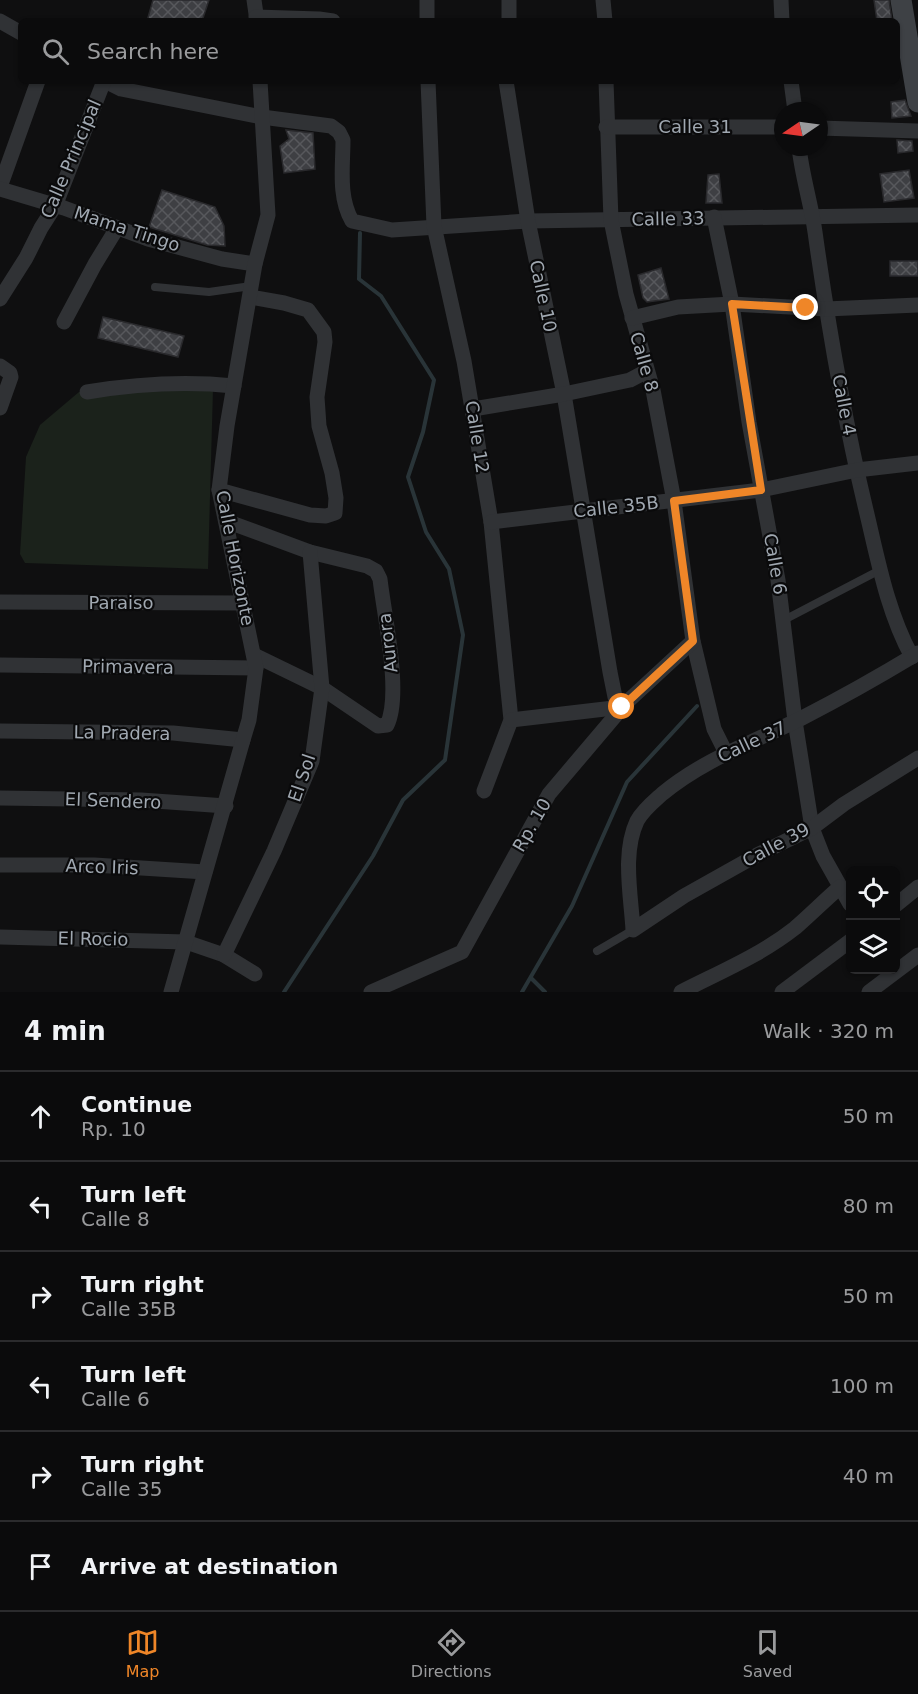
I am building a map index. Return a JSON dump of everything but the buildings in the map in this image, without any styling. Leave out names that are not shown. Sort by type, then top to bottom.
[{"type":"street","points":[[255,0],[256,18]]},
{"type":"street","points":[[427,0],[427,18]]},
{"type":"street","points":[[508,18],[509,0]]},
{"type":"street","points":[[603,0],[605,18]]},
{"type":"street","points":[[781,0],[782,18]]},
{"type":"street","points":[[901,0],[918,102]]},
{"type":"street","points":[[0,21],[18,31]]},
{"type":"street","points":[[0,188],[37,84]]},
{"type":"street","name":"Calle Principal","points":[[0,299],[55,206],[103,84]]},
{"type":"street","points":[[110,84],[121,89],[262,117]]},
{"type":"street","name":"Calle Horizonte","points":[[171,992],[226,807],[249,720],[255,661],[219,490],[227,426],[255,264],[268,215],[260,84]]},
{"type":"street","name":"Calle 12","points":[[428,84],[434,226],[465,361],[491,522],[511,720],[484,791]]},
{"type":"street","name":"Calle 10","points":[[506,84],[528,221],[564,394],[615,697],[622,707]]},
{"type":"street","name":"Calle 8","points":[[606,84],[611,220],[632,318],[653,390],[674,501],[693,641],[714,729],[726,753]]},
{"type":"street","points":[[791,84],[794,102]]},
{"type":"street","name":"Calle 33","points":[[262,117],[331,126],[339,132],[343,140],[343,195],[346,210],[352,221],[392,230],[528,221],[918,215]]},
{"type":"street","name":"Calle 31","points":[[606,127],[774,128]]},
{"type":"street","points":[[828,128],[918,131]]},
{"type":"street","name":"Calle 4","points":[[800,156],[801,172],[813,216],[826,309],[856,470],[880,570],[901,636],[915,655]]},
{"type":"street","name":"Mama Tingo","points":[[0,188],[117,228],[222,259],[255,264]]},
{"type":"street","name":"Calle 6","points":[[714,217],[732,304],[784,620],[795,721],[812,828],[846,897]]},
{"type":"street","points":[[64,322],[117,228]]},
{"type":"street","points":[[219,490],[310,515],[326,516],[334,513],[336,498],[332,472],[319,426],[318,397],[325,342],[324,332],[308,310],[251,291]]},
{"type":"street","points":[[632,318],[678,307],[732,304],[826,309],[918,305]]},
{"type":"street","points":[[0,366],[10,373],[11,377],[0,408]]},
{"type":"street","points":[[473,409],[630,380],[647,371]]},
{"type":"street","points":[[87,392],[120,386],[196,382],[234,386]]},
{"type":"street","name":"Calle 35B","points":[[491,522],[761,490],[856,470],[918,463]]},
{"type":"street","points":[[226,521],[310,552]]},
{"type":"street","name":"Aurora","points":[[310,552],[367,566],[376,571],[380,579],[391,662],[392,716],[387,725],[378,726],[322,688]]},
{"type":"street","name":"El Sol","points":[[224,955],[274,851],[312,761],[322,688],[310,552]]},
{"type":"street","name":"Paraiso","points":[[0,602],[242,603]]},
{"type":"street","name":"Rp. 10","points":[[370,992],[462,952],[549,794],[622,707],[693,641]]},
{"type":"street","name":"Calle 37","points":[[633,930],[629,867],[632,837],[638,820],[647,806],[691,771],[795,721],[915,655]]},
{"type":"street","points":[[255,661],[322,688]]},
{"type":"street","name":"Primavera","points":[[0,665],[255,661]]},
{"type":"street","points":[[511,720],[622,707]]},
{"type":"street","name":"La Pradera","points":[[0,731],[173,733],[243,740]]},
{"type":"street","name":"Calle 39","points":[[633,930],[684,896],[757,855],[812,828],[844,804],[918,758]]},
{"type":"street","name":"El Sendero","points":[[0,798],[141,800],[226,807]]},
{"type":"street","name":"Arco Iris","points":[[0,865],[94,865],[205,872]]},
{"type":"street","points":[[681,992],[747,959],[774,942],[795,927],[840,887]]},
{"type":"street","points":[[900,902],[918,887]]},
{"type":"street","name":"El Rocio","points":[[0,937],[186,942],[224,955],[255,974]]},
{"type":"street","points":[[782,992],[846,944]]},
{"type":"street","points":[[869,992],[918,955]]},
{"type":"lane","points":[[155,287],[209,292],[251,291]]},
{"type":"lane","points":[[784,620],[880,570]]},
{"type":"lane","points":[[597,951],[633,930]]},
{"type":"shaded area","points":[[107,386],[213,389],[208,569],[25,563],[20,554],[26,457],[40,425],[79,392]]},
{"type":"waterway","points":[[284,992],[373,856],[403,800],[445,760],[463,635],[449,569],[426,532],[408,477],[423,432],[434,380],[381,296],[359,279],[360,233]]},
{"type":"waterway","points":[[522,992],[572,906],[627,782],[697,706]]},
{"type":"waterway","points":[[531,978],[545,992]]},
{"type":"route","points":[[622,707],[693,641],[674,501],[761,490],[732,304],[806,308]]}]
